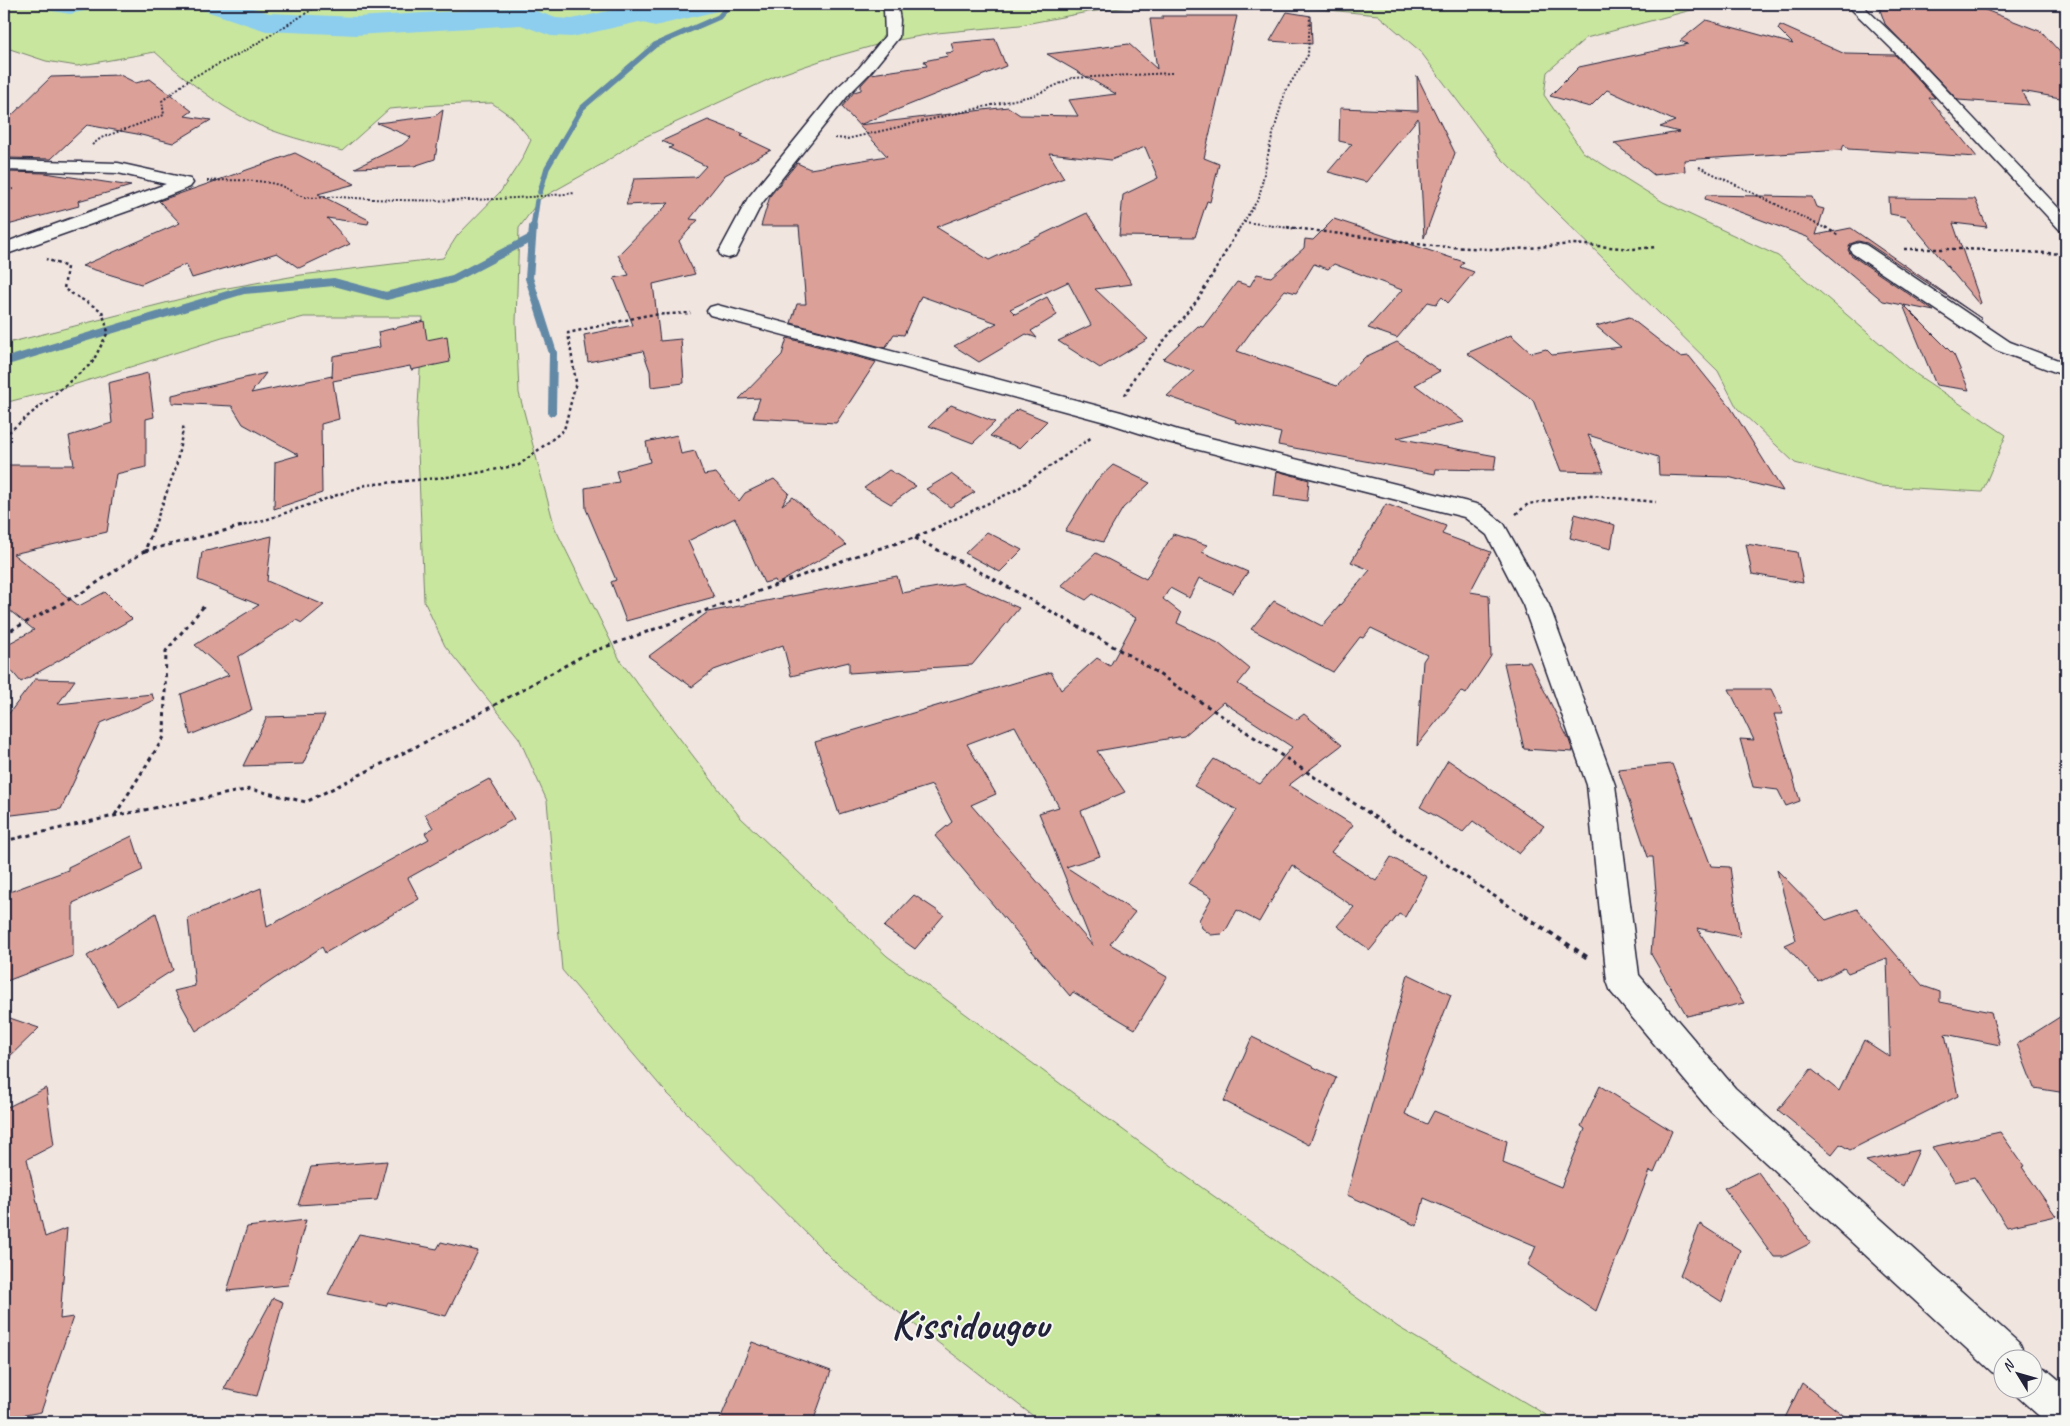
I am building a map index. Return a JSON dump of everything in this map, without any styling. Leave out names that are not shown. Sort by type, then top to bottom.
[{"type":"street","points":[[728,252],[754,202],[844,90],[864,71],[892,37],[893,20],[891,8],[884,4]]},
{"type":"street","points":[[1853,4],[1896,45],[2066,226]]},
{"type":"street","points":[[4,165],[118,168],[184,183]]},
{"type":"street","points":[[8,247],[184,183]]},
{"type":"street","points":[[1859,249],[2004,346],[2066,370]]},
{"type":"street","points":[[717,311],[1113,416],[1172,436],[1472,512],[1496,530],[1536,605],[1601,785],[1623,981],[1723,1100],[1995,1348]]},
{"type":"street","points":[[2042,1391],[2066,1413]]},
{"type":"path","points":[[4,191],[65,167],[101,138],[164,115],[162,101],[177,86],[198,73],[242,53],[286,23],[321,4]]},
{"type":"path","points":[[4,841],[114,816],[250,789],[306,802],[455,727],[586,654],[861,554],[914,538],[1016,490],[1090,439],[1113,416],[1135,376],[1199,298],[1259,198],[1270,145],[1285,92],[1308,55],[1310,16]]},
{"type":"path","points":[[807,137],[848,139],[1035,94],[1072,78],[1172,73]]},
{"type":"path","points":[[184,183],[235,180],[282,186],[302,197],[330,196],[375,200],[450,202],[522,199],[575,193]]},
{"type":"path","points":[[1244,222],[1433,246],[1506,250],[1572,244],[1632,249],[1656,247]]},
{"type":"path","points":[[4,436],[92,363],[108,332],[102,311],[64,289],[67,267],[8,247]]},
{"type":"path","points":[[4,634],[83,592],[145,551],[268,519],[366,485],[466,475],[519,465],[564,430],[576,382],[568,333],[648,314],[717,311]]},
{"type":"path","points":[[145,551],[176,467],[184,424]]},
{"type":"path","points":[[1496,530],[1528,504],[1582,494],[1656,502]]},
{"type":"path","points":[[914,538],[999,582],[1139,661],[1623,981]]},
{"type":"path","points":[[114,816],[164,737],[166,651],[204,606]]},
{"type":"green space","points":[[4,4],[1153,4],[1088,12],[1020,25],[937,33],[887,42],[823,60],[776,76],[638,140],[604,163],[540,199],[519,228],[516,322],[519,393],[555,528],[621,662],[740,817],[887,956],[1187,1177],[1398,1327],[1558,1422],[1041,1422],[840,1267],[663,1089],[562,970],[547,801],[519,738],[445,646],[424,601],[417,424],[423,317],[304,317],[222,338],[70,386],[4,403],[4,344],[216,290],[301,275],[443,258],[457,236],[501,191],[522,159],[531,140],[512,117],[492,103],[437,105],[389,109],[342,151],[282,134],[248,120],[211,98],[155,52],[77,66],[46,61],[4,47]]},
{"type":"green space","points":[[1270,4],[1714,4],[1586,38],[1547,72],[1544,95],[1583,152],[1663,202],[1778,256],[1916,374],[2006,435],[1982,492],[1879,486],[1795,463],[1737,408],[1718,371],[1500,157],[1420,51],[1378,15]]},
{"type":"building","points":[[1878,4],[1970,4],[2042,32],[2066,59],[2066,99],[2021,91],[2029,105],[1958,100],[1885,24]]},
{"type":"building","points":[[1287,12],[1311,16],[1312,44],[1270,41]]},
{"type":"building","points":[[1162,16],[1237,16],[1204,158],[1219,164],[1210,202],[1207,201],[1195,237],[1119,236],[1123,195],[1158,178],[1145,147],[1111,160],[1049,153],[1064,178],[936,227],[989,260],[1087,213],[1132,284],[1095,289],[1148,339],[1100,368],[1058,341],[1091,325],[1068,282],[1010,309],[1015,314],[1047,297],[1057,315],[1031,331],[1037,338],[1026,334],[979,362],[954,346],[997,323],[921,296],[904,335],[894,334],[885,348],[791,323],[797,304],[806,304],[799,226],[761,226],[770,196],[797,163],[810,169],[887,156],[842,107],[854,92],[861,90],[861,85],[871,74],[927,66],[924,61],[948,56],[946,53],[954,52],[951,43],[995,39],[1006,66],[859,125],[1008,107],[1020,115],[1078,116],[1069,100],[1116,94],[1047,54],[1129,44],[1157,69],[1150,19],[1162,19]]},
{"type":"building","points":[[1706,20],[1793,44],[1778,29],[1780,25],[1845,54],[1895,55],[1935,98],[1929,98],[1977,157],[1848,149],[1844,144],[1842,150],[1684,160],[1685,171],[1654,175],[1614,143],[1679,132],[1660,127],[1675,121],[1607,90],[1590,107],[1550,96],[1579,67],[1688,44],[1680,41]]},
{"type":"building","points":[[120,75],[136,83],[150,79],[192,111],[185,116],[211,120],[173,143],[87,125],[51,159],[8,158],[8,119],[51,77]]},
{"type":"building","points":[[1417,76],[1455,153],[1424,238],[1418,118],[1366,182],[1328,172],[1352,144],[1339,141],[1340,108],[1418,111]]},
{"type":"building","points":[[443,110],[435,159],[414,166],[355,168],[402,145],[411,137],[377,123],[435,116]]},
{"type":"building","points":[[708,120],[744,134],[741,136],[771,150],[725,175],[690,219],[698,220],[679,241],[695,274],[653,284],[660,341],[681,339],[684,383],[651,387],[650,371],[643,351],[588,362],[584,335],[633,325],[614,278],[629,275],[618,255],[669,203],[626,205],[634,179],[696,177],[706,166],[669,148],[673,146],[662,141]]},
{"type":"building","points":[[295,153],[355,184],[318,194],[369,220],[368,224],[327,218],[350,244],[299,268],[277,253],[192,278],[186,264],[141,284],[82,266],[180,223],[159,201]]},
{"type":"building","points":[[7,172],[45,173],[131,186],[78,201],[79,206],[4,226],[4,179],[7,176]]},
{"type":"building","points":[[1706,195],[1812,197],[1816,207],[1824,209],[1816,235],[1851,228],[1982,319],[1867,243],[1858,241],[1850,244],[1848,250],[1851,255],[1934,311],[1904,305],[1954,355],[1969,390],[1936,385],[1903,305],[1883,301],[1807,237],[1705,199]]},
{"type":"building","points":[[1889,198],[1975,199],[1987,227],[1953,223],[1981,303],[1979,304],[1906,217],[1890,214]]},
{"type":"building","points":[[1334,219],[1464,262],[1460,267],[1474,272],[1448,303],[1442,297],[1436,304],[1428,302],[1397,338],[1368,328],[1402,290],[1334,264],[1328,269],[1314,264],[1296,293],[1285,290],[1261,318],[1237,351],[1337,386],[1365,357],[1397,342],[1440,371],[1415,385],[1465,422],[1397,438],[1496,456],[1494,470],[1436,469],[1435,474],[1278,445],[1281,433],[1235,422],[1236,420],[1167,396],[1194,371],[1163,359],[1198,326],[1203,327],[1237,282],[1250,286],[1257,274],[1271,277],[1304,248],[1305,239],[1313,240]]},
{"type":"building","points":[[1629,317],[1680,357],[1689,356],[1731,408],[1783,491],[1728,477],[1659,475],[1658,457],[1588,435],[1604,472],[1561,471],[1533,400],[1467,353],[1511,335],[1531,353],[1546,349],[1552,355],[1621,347],[1596,326]]},
{"type":"building","points":[[424,321],[427,340],[447,336],[450,362],[411,370],[410,366],[333,381],[339,419],[321,424],[322,493],[274,509],[275,462],[299,455],[243,424],[232,406],[172,403],[172,395],[266,373],[251,393],[332,376],[332,378],[333,356],[380,347],[378,332]]},
{"type":"building","points":[[787,338],[876,362],[836,423],[753,418],[760,398],[739,399],[782,355]]},
{"type":"building","points":[[148,373],[154,417],[146,419],[146,467],[116,474],[107,532],[13,554],[79,606],[105,592],[132,619],[21,682],[4,662],[4,646],[34,630],[4,606],[4,465],[74,465],[69,436],[112,423],[108,383]]},
{"type":"building","points":[[951,405],[995,422],[973,443],[929,426]]},
{"type":"building","points":[[1018,409],[1047,421],[1020,448],[990,436]]},
{"type":"building","points":[[677,435],[681,454],[695,451],[704,475],[716,473],[739,501],[745,493],[774,479],[789,493],[782,505],[793,497],[846,545],[777,584],[775,580],[764,583],[735,518],[688,541],[714,597],[626,621],[611,582],[616,580],[586,509],[585,488],[619,482],[616,471],[650,462],[646,442]]},
{"type":"building","points":[[1113,465],[1150,483],[1123,508],[1103,542],[1065,531],[1096,481]]},
{"type":"building","points":[[889,470],[916,486],[891,504],[864,488]]},
{"type":"building","points":[[1277,471],[1309,480],[1307,501],[1274,496]]},
{"type":"building","points":[[951,474],[975,492],[950,507],[926,489]]},
{"type":"building","points":[[1386,504],[1446,526],[1442,534],[1491,552],[1470,592],[1489,595],[1491,656],[1466,694],[1461,691],[1417,746],[1423,661],[1427,655],[1371,628],[1363,638],[1360,637],[1333,672],[1251,629],[1274,601],[1322,626],[1370,570],[1351,562]]},
{"type":"building","points":[[1575,514],[1615,525],[1611,549],[1570,538]]},
{"type":"building","points":[[987,532],[1022,550],[1000,572],[965,553]]},
{"type":"building","points":[[1173,534],[1207,545],[1202,552],[1248,572],[1233,593],[1199,578],[1189,598],[1170,588],[1163,599],[1181,613],[1177,623],[1218,643],[1250,669],[1238,684],[1296,720],[1304,714],[1342,745],[1289,785],[1353,825],[1331,852],[1376,881],[1391,857],[1427,877],[1405,917],[1399,914],[1370,950],[1337,926],[1354,907],[1292,865],[1259,922],[1237,910],[1222,934],[1211,935],[1202,928],[1199,920],[1212,897],[1189,884],[1237,810],[1194,786],[1214,759],[1260,784],[1292,747],[1223,702],[1184,736],[1097,751],[1125,792],[1081,811],[1100,856],[1066,867],[1135,912],[1110,944],[1167,977],[1135,1029],[1073,992],[1070,996],[935,836],[952,822],[932,785],[839,814],[815,742],[1051,672],[1061,690],[1097,658],[1110,666],[1136,618],[1093,594],[1086,600],[1061,586],[1096,553],[1146,579]],"holes":[[[1015,726],[1059,807],[1039,813],[1093,946],[971,805],[996,794],[967,744]]]},
{"type":"building","points":[[272,536],[267,581],[324,605],[302,623],[296,620],[238,657],[252,710],[190,735],[181,694],[229,675],[195,645],[259,605],[198,580],[202,552]]},
{"type":"building","points":[[1746,544],[1797,552],[1803,583],[1752,574]]},
{"type":"building","points":[[897,576],[902,593],[962,583],[1019,608],[972,665],[849,673],[849,662],[791,676],[783,645],[714,670],[692,687],[649,656],[708,612]]},
{"type":"building","points":[[1530,662],[1569,740],[1573,752],[1524,749],[1504,663]]},
{"type":"building","points":[[35,679],[75,680],[58,704],[152,694],[154,700],[101,723],[61,809],[4,816],[4,720]]},
{"type":"building","points":[[1729,689],[1771,689],[1783,714],[1774,714],[1800,801],[1786,806],[1778,790],[1753,787],[1740,739],[1754,740]]},
{"type":"building","points":[[325,715],[303,764],[243,766],[267,717]]},
{"type":"building","points":[[1448,760],[1544,826],[1519,854],[1473,821],[1463,832],[1420,807]]},
{"type":"building","points":[[1672,764],[1711,866],[1730,867],[1740,937],[1697,928],[1744,1003],[1687,1016],[1651,954],[1656,892],[1653,857],[1648,857],[1618,769]]},
{"type":"building","points":[[489,779],[514,819],[408,878],[419,899],[325,953],[322,947],[196,1031],[174,991],[195,986],[188,918],[261,888],[267,927],[429,839],[425,833],[433,828],[425,814]]},
{"type":"building","points":[[132,836],[143,870],[73,903],[73,956],[4,982],[4,894],[68,870],[68,867]]},
{"type":"building","points":[[1777,870],[1826,920],[1857,909],[1923,986],[1940,992],[1940,1002],[1991,1012],[2000,1045],[1945,1034],[1958,1096],[1850,1150],[1840,1144],[1832,1154],[1778,1110],[1811,1069],[1839,1091],[1864,1040],[1890,1057],[1887,958],[1848,973],[1844,968],[1818,981],[1785,945],[1796,940]]},
{"type":"building","points":[[914,895],[944,915],[915,949],[884,927]]},
{"type":"building","points":[[156,913],[173,970],[117,1006],[87,956]]},
{"type":"building","points":[[1408,974],[1451,995],[1405,1114],[1427,1124],[1434,1111],[1507,1141],[1503,1163],[1561,1187],[1585,1129],[1581,1126],[1600,1086],[1672,1131],[1654,1173],[1650,1171],[1596,1311],[1528,1265],[1536,1246],[1424,1198],[1417,1226],[1347,1195]]},
{"type":"building","points":[[2066,1013],[2066,1093],[2034,1088],[2017,1044]]},
{"type":"building","points":[[4,1016],[39,1028],[4,1062]]},
{"type":"building","points":[[1252,1037],[1336,1078],[1309,1145],[1224,1101]]},
{"type":"building","points":[[46,1088],[54,1145],[27,1159],[45,1237],[67,1228],[60,1319],[73,1317],[41,1412],[4,1419],[4,1107],[10,1106]]},
{"type":"building","points":[[2000,1132],[2056,1216],[2007,1227],[1974,1177],[1955,1182],[1932,1147]]},
{"type":"building","points":[[1919,1150],[1903,1186],[1866,1161]]},
{"type":"building","points":[[387,1161],[377,1200],[298,1205],[311,1167]]},
{"type":"building","points":[[1758,1172],[1811,1243],[1783,1257],[1774,1257],[1724,1188]]},
{"type":"building","points":[[306,1220],[288,1285],[227,1291],[247,1227]]},
{"type":"building","points":[[1700,1224],[1740,1250],[1722,1302],[1680,1275]]},
{"type":"building","points":[[359,1234],[437,1249],[441,1242],[478,1251],[446,1316],[388,1302],[386,1306],[328,1294]]},
{"type":"building","points":[[273,1298],[283,1302],[257,1396],[224,1389]]},
{"type":"building","points":[[752,1342],[831,1371],[813,1422],[719,1422]]},
{"type":"building","points":[[1802,1383],[1852,1422],[1783,1422]]},
{"type":"waterway","points":[[57,4],[79,4]]},
{"type":"waterway","points":[[213,4],[266,22],[356,26],[525,16],[551,27],[572,28],[639,13],[655,17],[712,4]]},
{"type":"waterway","points":[[540,192],[547,168],[582,108],[655,45],[719,17],[730,4]]},
{"type":"waterway","points":[[533,229],[537,201]]},
{"type":"waterway","points":[[533,227],[529,278],[553,353],[552,412]]},
{"type":"waterway","points":[[4,362],[244,290],[334,282],[386,296],[453,279],[531,238]]},
{"type":"district","name":"Kissidougou","points":[[970,1324]]}]
